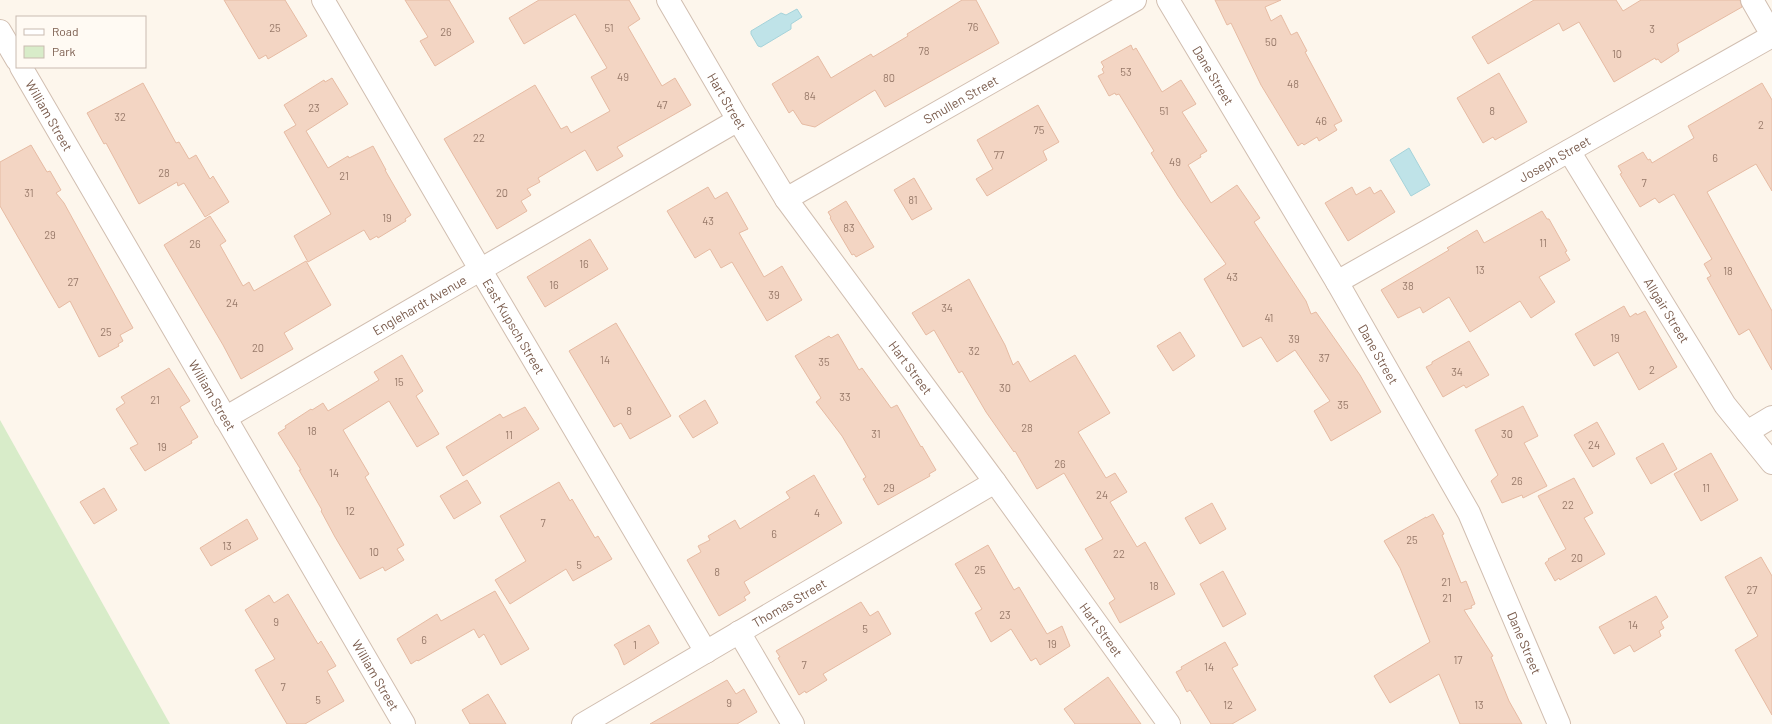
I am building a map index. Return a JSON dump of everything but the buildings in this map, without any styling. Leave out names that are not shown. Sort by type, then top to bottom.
[{"type":"street","name":"East Kupsch Street","points":[[323,0],[480,270],[706,652]]},
{"type":"street","name":"Hart Street","points":[[668,0],[738,120],[786,198],[995,482],[1169,724]]},
{"type":"street","name":"Smullen Street","points":[[786,198],[1135,0]]},
{"type":"street","name":"Dane Street","points":[[1168,0],[1337,282],[1469,513],[1560,724]]},
{"type":"street","points":[[1752,0],[1772,35]]},
{"type":"street","points":[[0,31],[16,58]]},
{"type":"street","name":"Joseph Street","points":[[1337,282],[1772,35]]},
{"type":"street","name":"William Street","points":[[22,68],[404,724]]},
{"type":"street","name":"Englehardt Avenue","points":[[225,418],[738,120]]},
{"type":"street","name":"Allgair Street","points":[[1569,151],[1725,405],[1772,463]]},
{"type":"street","points":[[1747,432],[1772,417]]},
{"type":"street","name":"Thomas Street","points":[[582,724],[995,482]]},
{"type":"street","points":[[739,632],[793,724]]},
{"type":"green space","points":[[0,420],[170,724],[0,724]]},
{"type":"water","points":[[797,9],[802,17],[791,24],[791,29],[761,47],[758,46],[751,34],[751,31],[781,13],[786,15]]},
{"type":"water","points":[[1409,148],[1430,185],[1411,196],[1390,160]]}]
